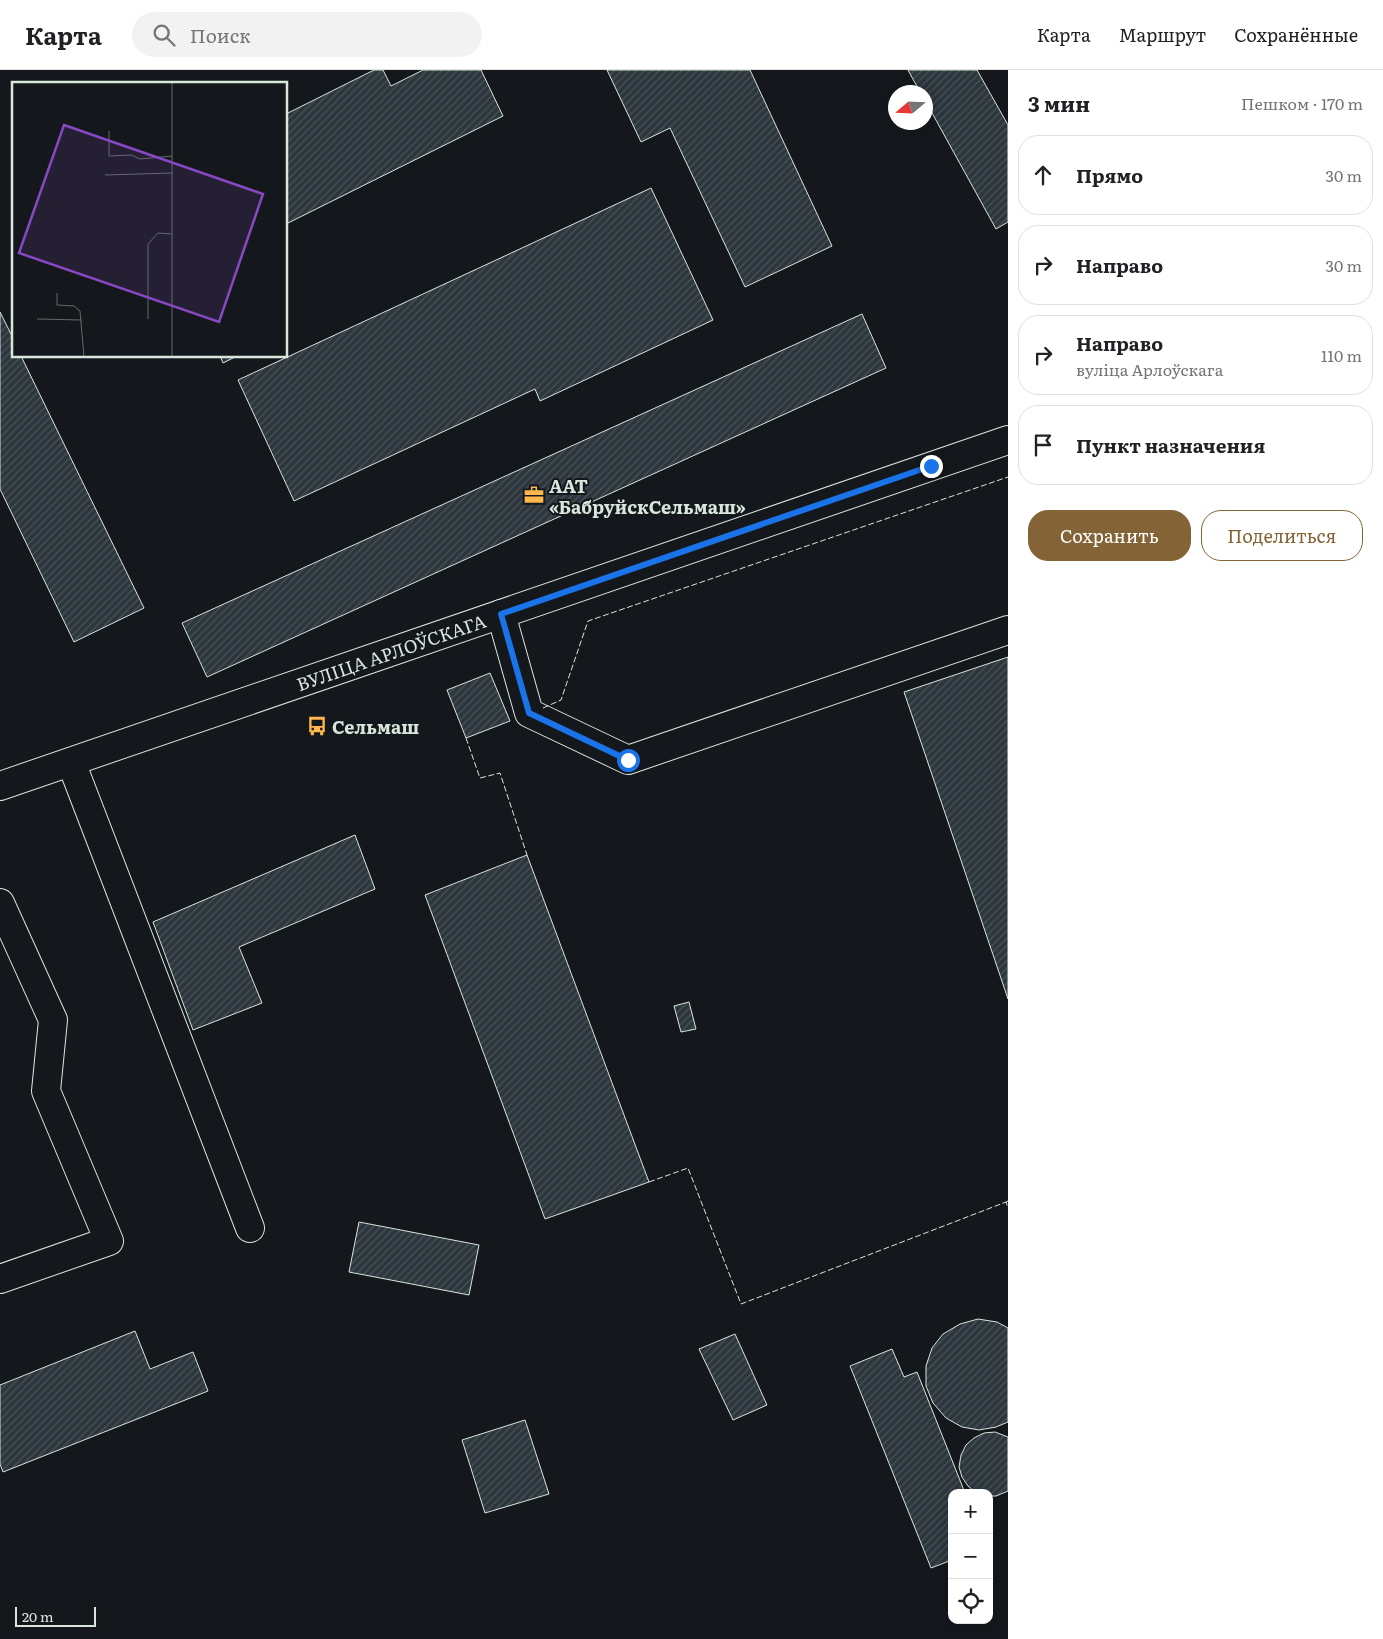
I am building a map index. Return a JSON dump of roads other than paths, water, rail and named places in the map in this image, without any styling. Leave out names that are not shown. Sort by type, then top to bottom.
[{"type":"street","name":"ВУЛІЦА АРЛОЎСКАГА","points":[[0,786],[1008,440]]},
{"type":"street","points":[[501,614],[529,713],[628,760],[1008,630]]},
{"type":"street","points":[[70,762],[250,1228]]},
{"type":"street","points":[[0,903],[53,1020],[46,1091],[109,1241],[0,1279]]},
{"type":"place","name":"ААТ «БабруйскСельмаш»","points":[[534,495]]},
{"type":"place","name":"Сельмаш","points":[[317,726]]}]
